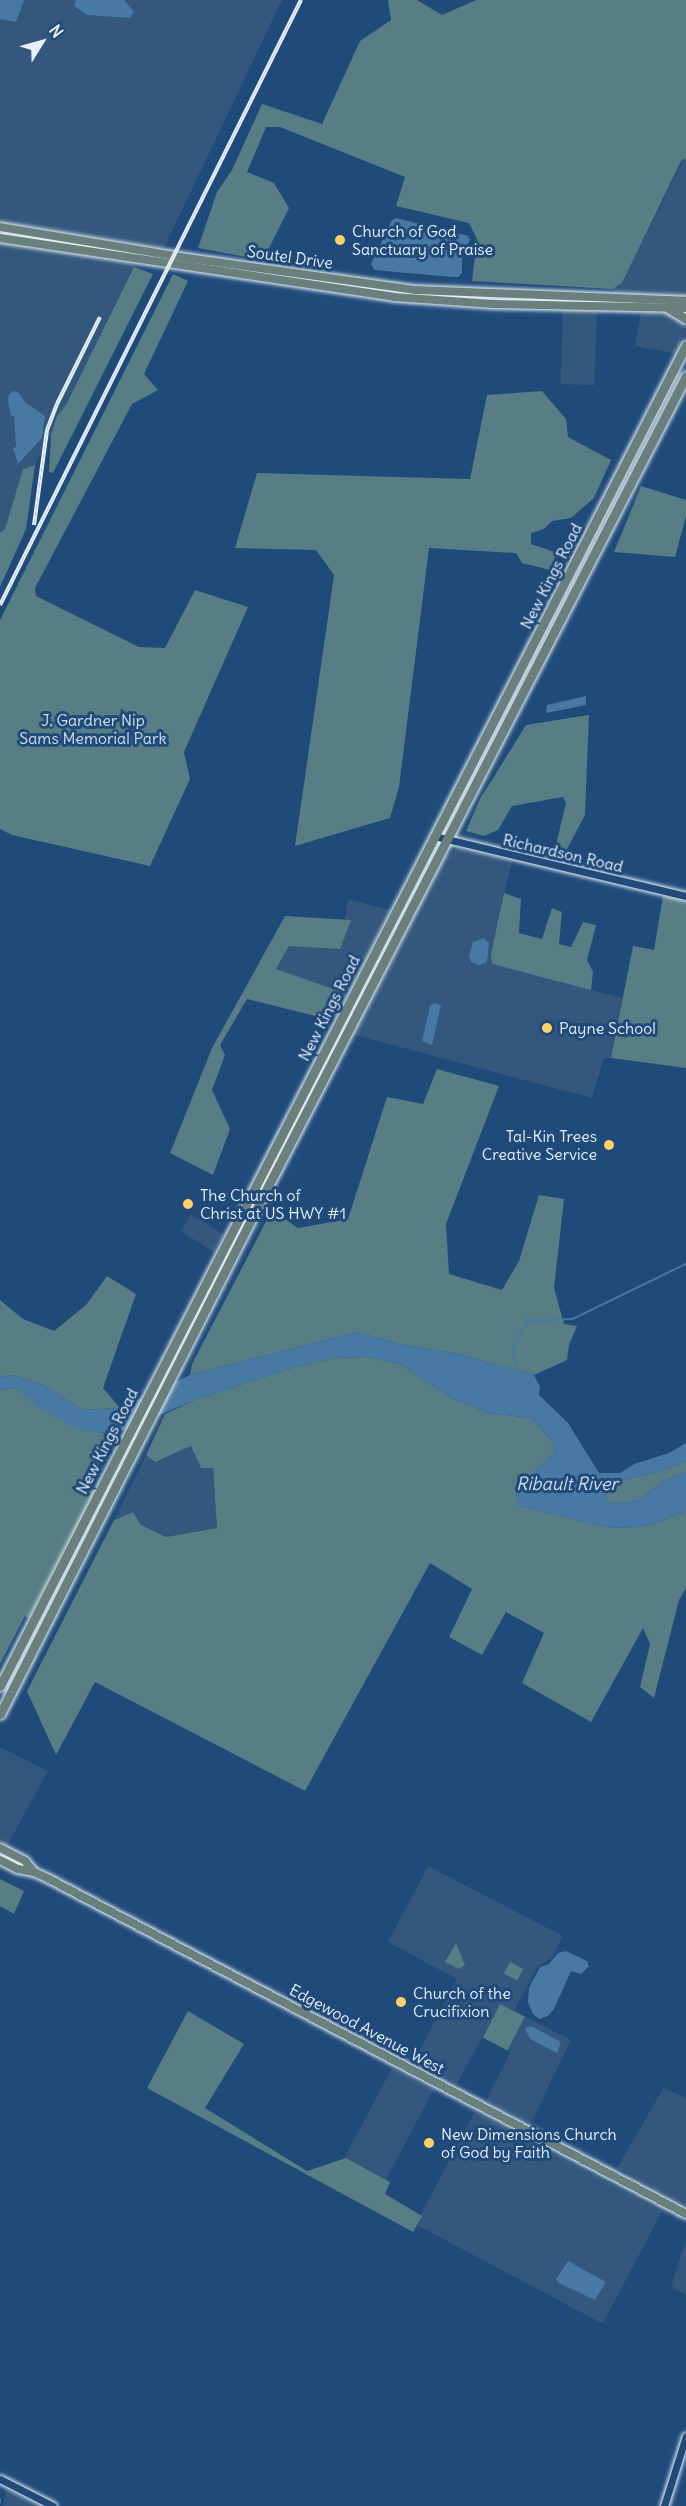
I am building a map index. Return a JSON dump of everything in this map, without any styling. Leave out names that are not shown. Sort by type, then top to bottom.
[{"type":"highway","points":[[668,308],[686,319]]},
{"type":"highway","name":"New Kings Road","points":[[0,1686],[156,1377],[686,345]]},
{"type":"highway","name":"New Kings Road","points":[[0,1714],[446,839],[686,376]]},
{"type":"main road","name":"Soutel Drive","points":[[0,226],[190,258],[416,290],[686,301]]},
{"type":"main road","name":"Soutel Drive","points":[[0,238],[394,297],[493,304],[686,308]]},
{"type":"main road","name":"Edgewood Avenue West","points":[[0,1848],[25,1861],[34,1872]]},
{"type":"main road","name":"Edgewood Avenue West","points":[[0,1860],[18,1869],[34,1872],[686,2214]]},
{"type":"street","name":"Richardson Road","points":[[434,836],[686,896]]},
{"type":"street","points":[[664,2506],[686,2436]]},
{"type":"street","points":[[0,2479],[53,2506]]},
{"type":"shaded area","points":[[0,0],[282,0],[164,248],[0,222]]},
{"type":"shaded area","points":[[683,159],[686,160],[686,297],[612,294],[613,289],[622,283]]},
{"type":"shaded area","points":[[0,243],[133,263],[134,267],[66,406],[57,416],[51,435],[35,465],[23,469],[5,529],[0,533]]},
{"type":"shaded area","points":[[563,310],[597,311],[594,385],[560,384]]},
{"type":"shaded area","points":[[641,312],[672,314],[683,319],[686,333],[676,354],[635,346]]},
{"type":"shaded area","points":[[457,848],[512,860],[491,954],[492,964],[623,998],[611,1058],[604,1058],[592,1098],[351,1034],[425,889],[447,855]]},
{"type":"shaded area","points":[[348,899],[391,910],[334,1021],[327,1019],[339,992],[276,969],[289,946],[351,920],[345,919]]},
{"type":"shaded area","points":[[191,1214],[224,1235],[213,1252],[180,1231]]},
{"type":"shaded area","points":[[191,1446],[213,1468],[217,1528],[166,1537],[141,1525],[133,1512],[114,1520],[146,1455],[155,1462]]},
{"type":"shaded area","points":[[0,1747],[48,1771],[7,1846],[0,1842]]},
{"type":"shaded area","points":[[428,1866],[563,1936],[551,1959],[538,1966],[514,2011],[500,2004],[457,2084],[414,2061],[457,1979],[388,1942]]},
{"type":"shaded area","points":[[525,2017],[571,2040],[531,2123],[486,2100]]},
{"type":"shaded area","points":[[392,2068],[433,2090],[386,2179],[345,2157]]},
{"type":"shaded area","points":[[664,2087],[686,2099],[686,2205],[617,2168]]},
{"type":"shaded area","points":[[475,2112],[662,2212],[603,2324],[415,2224]]},
{"type":"shaded area","points":[[686,2240],[686,2295],[671,2287]]},
{"type":"shaded area","points":[[6,2489],[30,2501],[39,2506],[3,2506]]},
{"type":"green space","points":[[388,0],[417,0],[442,15],[476,0],[686,0],[686,160],[682,159],[622,283],[613,289],[472,281],[477,239],[469,223],[396,206],[405,177],[280,127],[266,127],[247,172],[274,183],[289,208],[263,260],[198,248],[217,192],[232,170],[262,104],[322,124],[360,41],[391,20]]},
{"type":"green space","points":[[134,267],[153,274],[53,473],[49,472],[51,435],[57,416],[66,405]]},
{"type":"green space","name":"J. Gardner Nip Sams Memorial Park","points":[[173,274],[188,281],[144,374],[158,390],[132,404],[35,588],[36,596],[139,647],[165,648],[195,590],[248,607],[184,752],[190,779],[150,866],[12,835],[0,829],[0,620]]},
{"type":"green space","points":[[542,391],[566,419],[568,437],[611,460],[594,498],[571,518],[552,521],[544,529],[531,533],[531,544],[557,553],[550,570],[522,563],[516,553],[429,548],[399,787],[390,818],[295,846],[334,575],[316,550],[235,548],[257,473],[470,479],[487,395]]},
{"type":"green space","points":[[35,465],[26,529],[0,587],[0,533],[5,529],[23,469]]},
{"type":"green space","points":[[641,486],[686,500],[686,516],[675,557],[614,552]]},
{"type":"green space","points":[[589,715],[585,815],[566,851],[556,845],[566,803],[563,797],[512,806],[498,830],[484,836],[466,831],[480,799],[526,725]]},
{"type":"green space","points":[[504,893],[521,899],[519,933],[542,939],[552,908],[562,912],[559,944],[571,947],[583,922],[596,925],[587,960],[593,972],[591,990],[492,964],[491,954]]},
{"type":"green space","points":[[663,896],[686,901],[686,1068],[611,1058],[633,946],[654,950]]},
{"type":"green space","points":[[285,916],[351,920],[340,949],[289,946],[276,969],[339,991],[327,1019],[247,999],[220,1045],[225,1055],[212,1090],[230,1129],[213,1175],[170,1153],[212,1048]]},
{"type":"green space","points":[[437,1069],[499,1086],[446,1224],[449,1274],[502,1290],[519,1261],[539,1195],[564,1199],[554,1288],[564,1324],[577,1326],[569,1345],[567,1360],[534,1375],[454,1353],[398,1344],[358,1332],[190,1375],[192,1364],[272,1210],[298,1228],[348,1219],[387,1097],[423,1104]]},
{"type":"green space","points":[[107,1276],[136,1294],[103,1388],[120,1408],[82,1410],[45,1386],[13,1375],[0,1377],[0,1300],[23,1319],[54,1331],[86,1305]]},
{"type":"green space","points":[[369,1357],[400,1364],[450,1397],[488,1413],[532,1418],[553,1442],[555,1452],[516,1489],[518,1505],[607,1527],[627,1528],[651,1525],[686,1511],[686,1588],[679,1600],[654,1698],[640,1687],[650,1644],[643,1628],[591,1722],[522,1683],[544,1633],[506,1612],[482,1655],[449,1637],[472,1589],[430,1563],[305,1791],[95,1682],[56,1755],[27,1691],[114,1520],[133,1512],[141,1525],[166,1537],[217,1528],[213,1468],[201,1468],[191,1446],[155,1462],[146,1455],[165,1414],[195,1400],[288,1369],[333,1358]]},
{"type":"green space","points":[[16,1388],[41,1408],[107,1435],[114,1434],[88,1486],[95,1491],[29,1618],[25,1616],[0,1664],[0,1390]]},
{"type":"green space","points":[[686,1461],[686,1472],[664,1481],[638,1501],[611,1504],[602,1492],[605,1484],[655,1473]]},
{"type":"green space","points":[[0,1879],[24,1891],[14,1914],[0,1906]]},
{"type":"green space","points":[[456,1943],[465,1965],[459,1969],[445,1962]]},
{"type":"green space","points":[[510,1962],[523,1969],[517,1981],[504,1973]]},
{"type":"green space","points":[[500,2004],[525,2017],[508,2051],[483,2038]]},
{"type":"green space","points":[[188,2011],[244,2044],[205,2108],[307,2171],[346,2158],[390,2182],[385,2194],[422,2216],[413,2232],[147,2088]]},
{"type":"water","points":[[0,0],[24,0],[16,22],[0,19]]},
{"type":"water","points":[[76,0],[124,0],[134,12],[130,18],[87,15],[74,6]]},
{"type":"water","points":[[396,218],[468,236],[470,240],[462,254],[462,273],[458,277],[452,277],[374,270],[371,264],[392,220]]},
{"type":"water","points":[[13,391],[19,393],[26,403],[45,416],[42,438],[18,464],[13,448],[16,447],[14,416],[11,416],[8,400],[9,394]]},
{"type":"water","points":[[586,696],[586,705],[546,713],[547,705]]},
{"type":"water","points":[[484,938],[489,943],[487,962],[479,965],[471,962],[469,956],[473,942]]},
{"type":"water","points":[[434,1003],[441,1005],[432,1045],[422,1041],[430,1006]]},
{"type":"water","name":"Ribault River","points":[[358,1332],[398,1344],[454,1353],[534,1375],[540,1387],[539,1395],[568,1423],[599,1473],[620,1473],[634,1464],[669,1453],[686,1443],[686,1461],[655,1473],[605,1484],[602,1492],[611,1504],[638,1501],[664,1481],[686,1472],[686,1511],[651,1525],[627,1528],[607,1527],[518,1505],[515,1489],[555,1452],[553,1442],[532,1418],[488,1413],[450,1397],[400,1364],[369,1357],[333,1358],[288,1369],[195,1400],[114,1434],[79,1430],[40,1408],[16,1388],[0,1390],[0,1377],[13,1375],[45,1386],[82,1410],[119,1408],[190,1375]]},
{"type":"water","points":[[566,1951],[587,1961],[589,1966],[581,1974],[571,1971],[554,2009],[548,2016],[539,2019],[533,2014],[528,2002],[529,1988],[540,1967],[549,1964],[558,1953]]},
{"type":"water","points":[[531,2026],[561,2042],[557,2053],[530,2039],[525,2029]]},
{"type":"water","points":[[568,2261],[606,2282],[595,2300],[559,2283],[556,2279]]},
{"type":"waterway","points":[[515,1369],[514,1346],[528,1321],[573,1319],[686,1264]]},
{"type":"railway","points":[[0,605],[301,0]]},
{"type":"railway","points":[[34,525],[47,430],[57,404],[100,317]]},
{"type":"place","name":"Church of God Sanctuary of Praise","points":[[340,240]]},
{"type":"place","name":"Payne School","points":[[547,1028]]},
{"type":"place","name":"Tal-Kin Trees Creative Service","points":[[609,1145]]},
{"type":"place","name":"The Church of Christ at US HWY #1","points":[[188,1204]]},
{"type":"place","name":"Church of the Crucifixion","points":[[401,2002]]},
{"type":"place","name":"New Dimensions Church of God by Faith","points":[[429,2143]]}]
